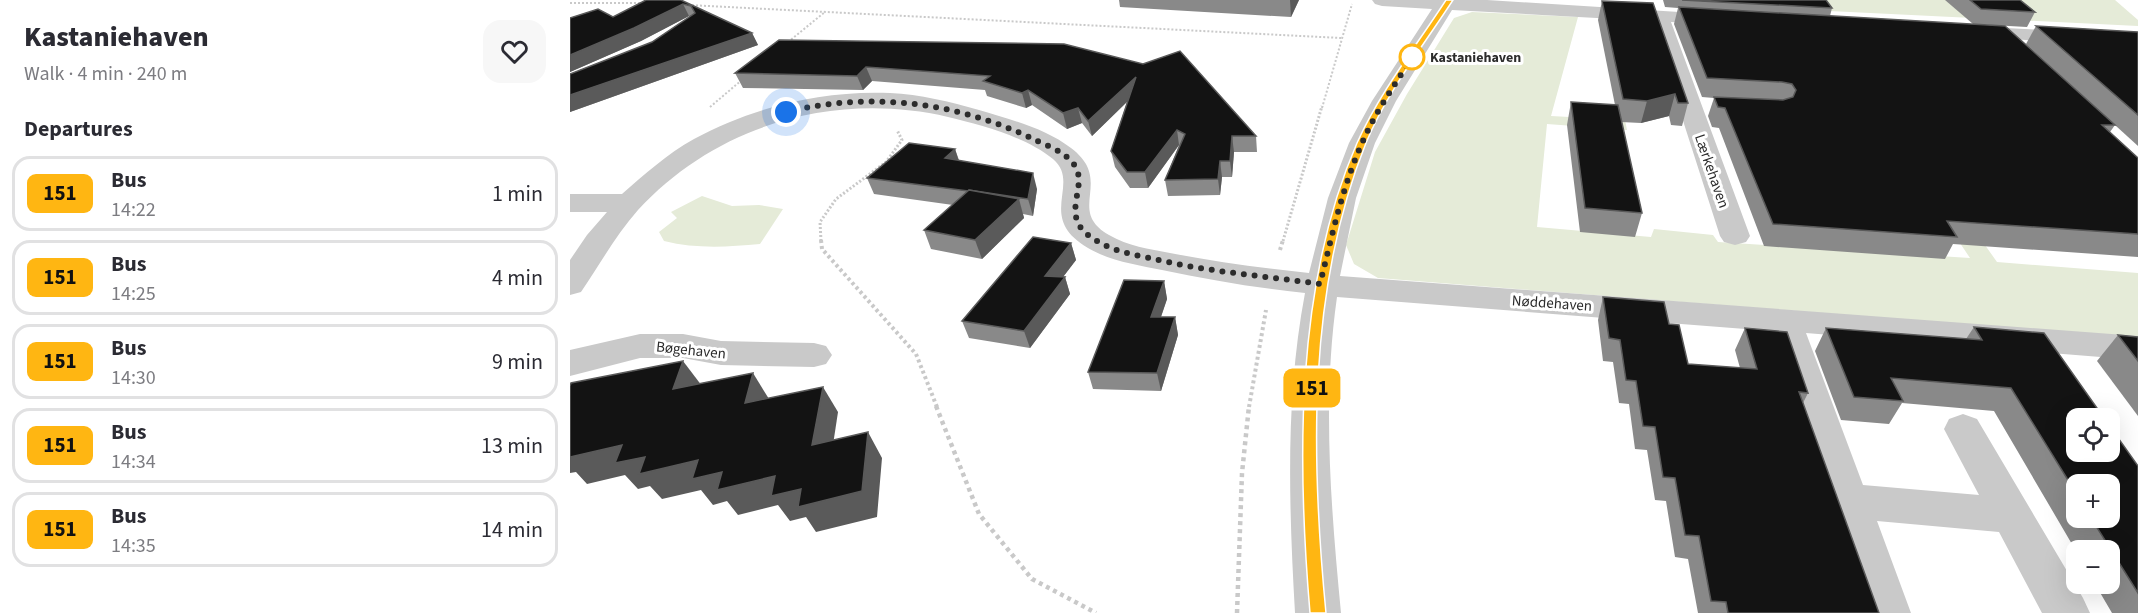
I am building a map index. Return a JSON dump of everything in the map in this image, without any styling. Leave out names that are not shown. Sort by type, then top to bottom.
[{"type":"street","points":[[1382,0],[1741,20]]},
{"type":"street","points":[[1318,613],[1312,552],[1310,417],[1320,284],[1341,200],[1362,142],[1386,96],[1448,2]]},
{"type":"street","name":"Lærkehaven","points":[[1659,16],[1701,107],[1734,236]]},
{"type":"street","points":[[1952,31],[2138,41]]},
{"type":"street","points":[[1999,33],[2025,58]]},
{"type":"street","points":[[570,285],[588,251],[628,203],[688,151],[724,133],[806,107],[850,101],[892,100],[932,105],[1002,124],[1060,152],[1075,167],[1080,183],[1074,207],[1080,226],[1093,239],[1111,247],[1189,268],[1320,284]]},
{"type":"street","points":[[570,203],[628,203]]},
{"type":"street","name":"Nøddehaven","points":[[1320,284],[2138,348]]},
{"type":"street","points":[[1784,320],[1888,613]]},
{"type":"street","name":"Bøgehaven","points":[[570,363],[640,345],[683,346],[721,354],[814,356]]},
{"type":"street","points":[[1962,429],[2067,613]]},
{"type":"street","points":[[1848,501],[2012,515]]},
{"type":"path","points":[[625,2],[632,0]]},
{"type":"path","points":[[570,3],[647,3]]},
{"type":"path","points":[[679,5],[1341,38]]},
{"type":"path","points":[[703,12],[711,6]]},
{"type":"path","points":[[781,47],[825,12]]},
{"type":"path","points":[[724,133],[706,122],[705,114],[712,104],[747,75]]},
{"type":"path","points":[[895,125],[902,140],[886,162],[836,199],[820,222],[822,249],[916,354],[979,514],[1032,579],[1096,613]]},
{"type":"green space","points":[[1665,0],[2115,0],[2138,20],[2138,26],[1666,3]]},
{"type":"green space","points":[[1472,12],[1578,17],[1551,116],[1625,120],[1627,130],[1547,124],[1537,227],[1651,237],[1654,229],[1713,235],[1718,242],[1970,258],[1817,30],[1833,31],[1997,262],[2138,273],[2138,338],[1378,278],[1354,264],[1346,245],[1375,152],[1407,94],[1454,18]]},
{"type":"green space","points":[[702,196],[732,206],[759,205],[783,209],[760,244],[700,246],[664,241],[659,232],[677,218],[671,212]]},
{"type":"building","points":[[646,0],[681,0],[752,33],[570,95],[570,74],[652,42],[695,13],[691,6],[683,4],[570,55],[570,18],[598,9],[613,17]]},
{"type":"building","points":[[1682,0],[1826,0],[1832,8]]},
{"type":"building","points":[[1970,0],[2020,0],[2035,12],[1981,9]]},
{"type":"building","points":[[1602,1],[1653,3],[1688,103],[1678,103],[1675,94],[1647,101],[1623,99]]},
{"type":"building","points":[[1679,7],[2005,26],[2115,125],[2102,125],[2138,158],[2138,234],[1947,221],[1957,237],[1773,224],[1725,108],[1718,107],[1714,97],[1783,100],[1793,97],[1796,90],[1792,84],[1782,82],[1707,78]]},
{"type":"building","points":[[2036,26],[2138,32],[2138,115]]},
{"type":"building","points":[[779,40],[1064,44],[1143,64],[1180,51],[1256,136],[1232,136],[1230,161],[1220,161],[1218,179],[1165,180],[1185,134],[1177,130],[1145,172],[1127,172],[1111,151],[1136,77],[1088,121],[1078,108],[1063,113],[1028,90],[1022,93],[983,81],[990,76],[866,67],[857,76],[735,73]]},
{"type":"building","points":[[1571,102],[1618,105],[1642,213],[1585,208]]},
{"type":"building","points":[[909,143],[955,149],[945,158],[1033,173],[1028,199],[867,178]]},
{"type":"building","points":[[969,190],[1019,199],[975,240],[924,230]]},
{"type":"building","points":[[1033,237],[1071,243],[1045,276],[1065,277],[1024,331],[962,321]]},
{"type":"building","points":[[1124,280],[1164,281],[1151,317],[1175,317],[1157,373],[1088,372]]},
{"type":"building","points":[[1603,297],[1664,302],[1669,324],[1679,325],[1688,364],[1757,369],[1745,328],[1787,332],[1808,393],[1799,392],[1879,613],[1728,613],[1726,602],[1711,601],[1699,536],[1685,535],[1675,478],[1663,477],[1655,427],[1643,426],[1636,381],[1626,380],[1620,340],[1609,338]]},
{"type":"building","points":[[1974,327],[2044,333],[2097,408],[2066,408],[2066,462],[2120,462],[2120,441],[2138,466],[2138,593],[2120,564],[2120,540],[2105,540],[2097,528],[2120,528],[2120,474],[2066,474],[2066,477],[2011,388],[1891,378],[1903,401],[1854,397],[1826,328],[1982,340]]},
{"type":"building","points":[[2118,335],[2138,337],[2138,361]]},
{"type":"building","points":[[683,361],[673,389],[753,373],[745,403],[823,387],[812,445],[868,432],[862,491],[798,507],[801,489],[771,496],[775,476],[717,490],[722,472],[692,479],[698,460],[639,474],[645,457],[615,463],[622,445],[570,457],[571,383]]},
{"type":"bus line","name":"151","points":[[1318,613],[1312,552],[1310,417],[1320,284],[1341,200],[1362,142],[1386,96],[1450,0]]},
{"type":"place","name":"Kastaniehaven","points":[[1412,57]]},
{"type":"route","points":[[786,112],[850,101],[892,100],[932,105],[1002,124],[1060,152],[1075,167],[1080,183],[1074,207],[1080,226],[1093,239],[1120,252],[1189,268],[1320,284],[1341,200],[1362,142],[1386,96],[1412,57]]}]
